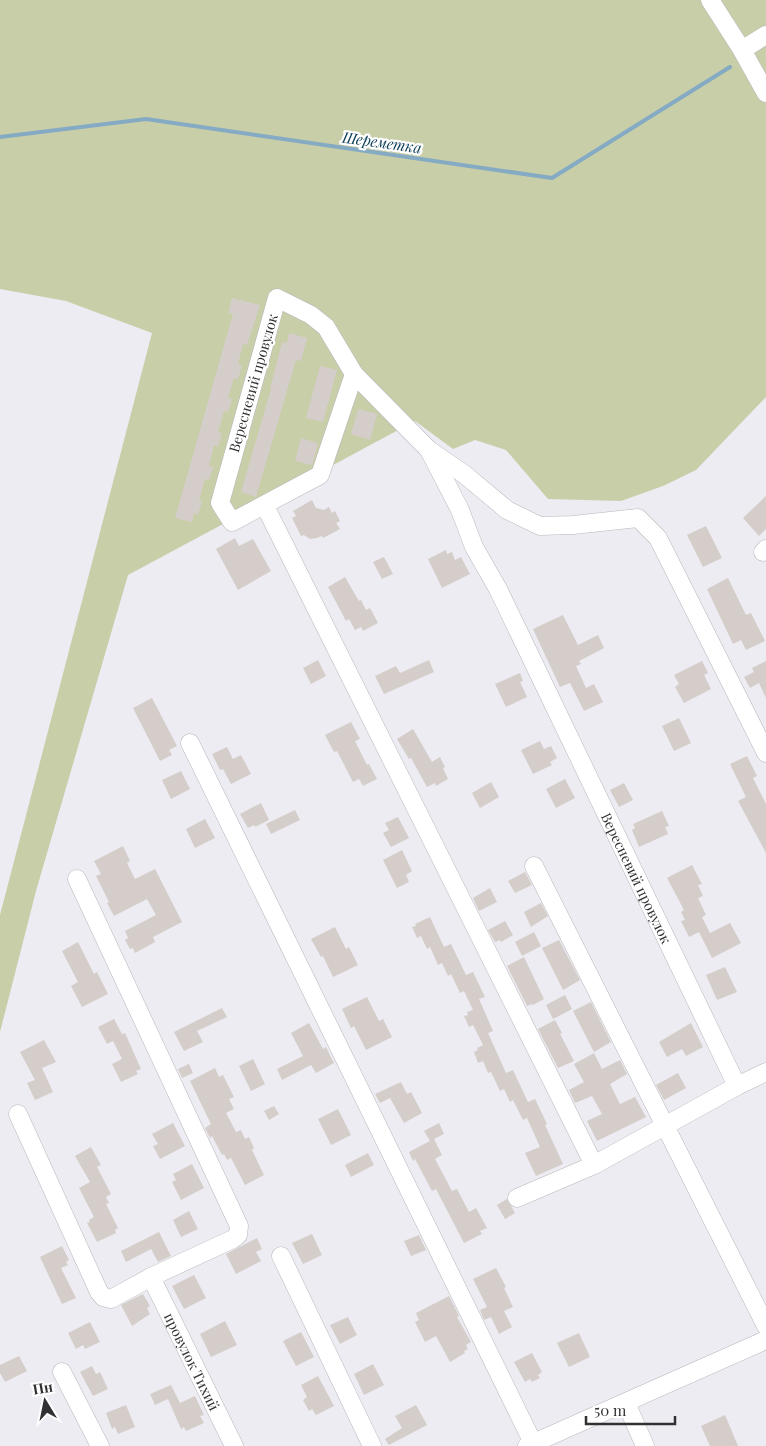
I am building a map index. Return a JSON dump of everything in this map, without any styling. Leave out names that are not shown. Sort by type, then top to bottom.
[{"type":"street","points":[[710,0],[742,50],[766,93]]},
{"type":"street","points":[[742,50],[766,35]]},
{"type":"street","name":"Вересневий провулок","points":[[277,298],[311,315],[326,327],[354,374],[320,475],[232,522],[220,503],[277,298]]},
{"type":"street","points":[[354,374],[429,450],[464,474],[508,510],[540,526],[573,525],[638,518],[658,538],[766,753]]},
{"type":"street","name":"Вересневий провулок","points":[[429,450],[460,510],[474,547],[498,589],[737,1086]]},
{"type":"street","points":[[268,514],[594,1165]]},
{"type":"street","points":[[190,742],[530,1445],[766,1340]]},
{"type":"street","points":[[534,866],[766,1326]]},
{"type":"street","points":[[18,1114],[103,1298],[111,1299],[151,1277],[238,1235],[239,1226],[77,879]]},
{"type":"street","points":[[517,1198],[594,1165],[664,1125],[766,1072]]},
{"type":"street","points":[[280,1256],[372,1446]]},
{"type":"street","name":"провулок Тихий","points":[[151,1277],[234,1446]]},
{"type":"street","points":[[62,1372],[100,1446]]},
{"type":"street","points":[[626,1403],[645,1446]]},
{"type":"green space","points":[[0,0],[766,0],[766,397],[696,470],[663,486],[621,501],[548,499],[506,450],[475,440],[453,449],[415,421],[128,575],[36,891],[0,1032],[0,915],[152,333],[66,301],[0,289]]},
{"type":"building","points":[[232,298],[260,305],[247,345],[243,344],[238,364],[242,366],[238,379],[234,378],[228,398],[232,399],[228,412],[224,411],[218,432],[222,433],[218,447],[214,445],[209,466],[213,467],[209,480],[205,479],[199,500],[202,501],[198,515],[194,513],[192,522],[175,518],[233,314],[228,313]]},
{"type":"building","points":[[289,333],[307,338],[301,361],[296,360],[256,497],[241,492],[271,389],[282,342],[287,343]]},
{"type":"building","points":[[320,366],[337,370],[323,422],[306,418]]},
{"type":"building","points":[[358,409],[377,414],[370,440],[351,434]]},
{"type":"building","points":[[301,438],[318,443],[312,465],[295,461]]},
{"type":"building","points":[[766,496],[766,529],[759,536],[743,518]]},
{"type":"building","points":[[312,500],[316,508],[324,510],[329,507],[332,513],[335,511],[340,521],[336,523],[340,529],[323,538],[322,536],[310,539],[304,535],[301,536],[292,518],[296,516],[293,511]]},
{"type":"building","points":[[706,526],[722,558],[703,567],[687,535]]},
{"type":"building","points":[[235,538],[239,546],[253,539],[271,571],[238,590],[216,549]]},
{"type":"building","points":[[446,550],[447,554],[452,552],[455,560],[461,557],[470,574],[442,588],[428,559]]},
{"type":"building","points":[[384,557],[393,574],[382,579],[373,562]]},
{"type":"building","points":[[345,577],[359,601],[361,600],[366,610],[370,608],[378,623],[363,631],[361,627],[355,630],[349,619],[346,621],[328,587]]},
{"type":"building","points":[[728,578],[746,615],[751,613],[765,641],[746,650],[741,640],[733,644],[707,589]]},
{"type":"building","points":[[563,615],[578,645],[598,635],[604,648],[579,661],[581,664],[576,666],[586,688],[594,684],[603,702],[584,711],[570,683],[560,687],[533,629]]},
{"type":"building","points":[[318,660],[326,676],[311,684],[303,668]]},
{"type":"building","points":[[429,660],[434,672],[384,694],[375,676],[396,666],[400,673]]},
{"type":"building","points":[[702,661],[708,673],[704,675],[711,689],[684,703],[675,687],[679,684],[674,675]]},
{"type":"building","points":[[766,661],[766,698],[759,683],[750,688],[744,677],[754,672],[752,668]]},
{"type":"building","points":[[520,673],[523,681],[520,682],[527,697],[506,707],[495,684]]},
{"type":"building","points":[[152,698],[177,746],[169,750],[172,755],[160,761],[133,708]]},
{"type":"building","points":[[679,718],[691,743],[674,751],[662,726]]},
{"type":"building","points":[[351,722],[360,739],[355,741],[367,765],[369,764],[377,779],[363,786],[359,779],[353,782],[337,751],[334,752],[325,735]]},
{"type":"building","points":[[413,729],[432,762],[440,757],[445,767],[443,768],[448,779],[436,786],[435,783],[427,787],[411,758],[409,759],[397,739]]},
{"type":"building","points":[[540,741],[544,749],[551,746],[557,758],[550,762],[552,765],[533,774],[521,750]]},
{"type":"building","points":[[227,747],[233,759],[241,755],[251,774],[231,784],[223,769],[220,770],[212,754]]},
{"type":"building","points":[[747,756],[757,776],[753,778],[766,804],[766,853],[738,801],[746,797],[730,764]]},
{"type":"building","points":[[181,771],[190,789],[171,799],[162,780]]},
{"type":"building","points":[[565,779],[575,798],[556,808],[546,789]]},
{"type":"building","points":[[491,782],[499,797],[480,808],[472,793]]},
{"type":"building","points":[[624,783],[633,800],[619,807],[610,790]]},
{"type":"building","points":[[261,803],[269,820],[255,827],[254,825],[248,828],[240,814]]},
{"type":"building","points":[[295,810],[300,820],[271,834],[266,824]]},
{"type":"building","points":[[662,811],[669,826],[665,827],[668,834],[639,847],[632,830],[635,828],[633,824]]},
{"type":"building","points":[[398,817],[409,838],[391,847],[383,833],[389,830],[385,823]]},
{"type":"building","points":[[205,819],[215,838],[195,848],[186,829]]},
{"type":"building","points":[[123,846],[130,861],[127,863],[135,879],[155,869],[182,922],[153,937],[155,942],[135,953],[133,948],[130,949],[125,940],[128,938],[125,931],[156,915],[147,899],[114,916],[96,876],[101,874],[94,861]]},
{"type":"building","points":[[402,850],[412,871],[406,875],[409,882],[397,888],[383,860]]},
{"type":"building","points":[[692,865],[702,884],[698,885],[703,896],[698,898],[706,915],[702,917],[710,933],[730,923],[741,943],[712,958],[699,932],[689,937],[681,921],[685,920],[681,912],[684,910],[667,878]]},
{"type":"building","points":[[525,872],[532,885],[515,893],[508,881]]},
{"type":"building","points":[[490,888],[497,902],[479,911],[473,898]]},
{"type":"building","points":[[541,903],[548,916],[531,927],[524,912]]},
{"type":"building","points":[[430,917],[444,947],[451,944],[466,975],[473,972],[485,997],[479,999],[493,1031],[488,1033],[506,1073],[513,1070],[528,1102],[535,1099],[563,1164],[536,1176],[525,1153],[540,1147],[527,1118],[523,1120],[513,1100],[510,1102],[504,1089],[500,1091],[491,1072],[488,1073],[483,1061],[478,1063],[474,1052],[483,1045],[473,1025],[469,1027],[464,1016],[468,1015],[467,1012],[473,1010],[464,991],[460,993],[451,974],[448,976],[442,963],[438,965],[430,947],[427,949],[421,936],[417,938],[412,927]]},
{"type":"building","points":[[505,921],[513,935],[501,942],[500,940],[495,942],[488,930]]},
{"type":"building","points":[[335,927],[346,949],[349,947],[358,965],[333,977],[323,956],[321,957],[311,939]]},
{"type":"building","points":[[534,932],[541,946],[522,956],[515,942]]},
{"type":"building","points":[[559,940],[580,980],[563,990],[542,948]]},
{"type":"building","points":[[78,942],[94,974],[97,972],[108,994],[82,1007],[71,986],[78,982],[62,951]]},
{"type":"building","points":[[524,957],[544,999],[527,1006],[507,966]]},
{"type":"building","points":[[725,967],[737,992],[717,1000],[706,975]]},
{"type":"building","points":[[565,995],[572,1009],[553,1019],[546,1005]]},
{"type":"building","points":[[367,997],[379,1021],[383,1019],[392,1037],[366,1050],[354,1026],[351,1028],[342,1009]]},
{"type":"building","points":[[591,1002],[611,1042],[594,1052],[573,1011]]},
{"type":"building","points":[[222,1008],[227,1017],[197,1031],[203,1042],[184,1051],[174,1032]]},
{"type":"building","points":[[114,1019],[122,1034],[125,1033],[141,1069],[136,1071],[138,1074],[121,1082],[112,1064],[122,1059],[113,1041],[107,1044],[98,1027]]},
{"type":"building","points":[[555,1020],[574,1061],[558,1068],[538,1029]]},
{"type":"building","points":[[309,1023],[323,1049],[326,1047],[334,1063],[316,1073],[311,1065],[282,1080],[277,1069],[303,1056],[291,1033]]},
{"type":"building","points":[[691,1023],[703,1047],[686,1056],[682,1049],[667,1057],[659,1042]]},
{"type":"building","points":[[44,1040],[56,1062],[42,1068],[53,1092],[35,1100],[27,1083],[35,1080],[20,1052]]},
{"type":"building","points":[[594,1053],[602,1069],[620,1060],[627,1074],[610,1084],[620,1104],[635,1097],[646,1117],[597,1141],[587,1121],[602,1114],[592,1096],[575,1103],[569,1090],[584,1082],[574,1064]]},
{"type":"building","points":[[253,1059],[265,1084],[251,1091],[239,1066]]},
{"type":"building","points":[[189,1064],[193,1073],[182,1078],[178,1069]]},
{"type":"building","points":[[215,1068],[219,1077],[223,1075],[234,1097],[229,1099],[234,1109],[226,1113],[236,1132],[241,1130],[245,1139],[249,1137],[254,1148],[252,1150],[264,1175],[245,1185],[231,1158],[227,1160],[224,1154],[222,1155],[212,1136],[210,1138],[205,1128],[211,1124],[190,1081]]},
{"type":"building","points":[[678,1073],[686,1088],[664,1100],[656,1085]]},
{"type":"building","points":[[401,1082],[407,1094],[411,1092],[422,1113],[404,1123],[390,1098],[380,1103],[375,1094]]},
{"type":"building","points":[[274,1106],[279,1114],[269,1120],[264,1111]]},
{"type":"building","points":[[338,1109],[351,1135],[331,1145],[318,1119]]},
{"type":"building","points":[[173,1123],[185,1146],[160,1159],[153,1146],[158,1144],[152,1134]]},
{"type":"building","points":[[439,1123],[444,1134],[434,1139],[442,1155],[435,1159],[452,1191],[457,1189],[469,1212],[476,1208],[487,1228],[480,1231],[482,1234],[464,1243],[436,1189],[432,1191],[415,1159],[413,1161],[409,1152],[430,1141],[424,1131]]},
{"type":"building","points":[[91,1147],[101,1165],[97,1167],[111,1194],[106,1197],[109,1203],[106,1204],[118,1228],[115,1230],[116,1233],[97,1242],[87,1223],[94,1217],[79,1188],[90,1182],[75,1156]]},
{"type":"building","points":[[368,1153],[374,1165],[351,1177],[345,1165]]},
{"type":"building","points":[[192,1164],[204,1188],[181,1200],[172,1182],[176,1180],[173,1174]]},
{"type":"building","points":[[507,1199],[515,1213],[505,1219],[497,1205]]},
{"type":"building","points":[[189,1211],[198,1229],[181,1237],[173,1220]]},
{"type":"building","points":[[159,1232],[171,1256],[158,1262],[151,1249],[126,1262],[121,1251]]},
{"type":"building","points":[[312,1234],[322,1255],[303,1264],[292,1243]]},
{"type":"building","points":[[419,1235],[426,1250],[411,1256],[404,1241]]},
{"type":"building","points":[[257,1238],[262,1249],[256,1252],[261,1261],[236,1274],[226,1254]]},
{"type":"building","points":[[62,1246],[69,1260],[66,1262],[68,1265],[61,1268],[76,1298],[62,1304],[40,1257]]},
{"type":"building","points":[[496,1268],[506,1287],[504,1288],[513,1307],[504,1311],[512,1327],[499,1334],[491,1317],[484,1320],[480,1310],[487,1307],[473,1279]]},
{"type":"building","points":[[194,1275],[206,1298],[184,1309],[172,1286]]},
{"type":"building","points":[[143,1294],[150,1306],[147,1308],[150,1314],[132,1326],[121,1305]]},
{"type":"building","points":[[449,1296],[459,1316],[457,1317],[471,1342],[466,1345],[468,1349],[464,1351],[465,1353],[450,1362],[436,1336],[425,1342],[415,1322],[419,1320],[416,1313]]},
{"type":"building","points":[[348,1317],[357,1335],[340,1344],[330,1325]]},
{"type":"building","points":[[225,1321],[237,1345],[211,1357],[200,1334]]},
{"type":"building","points":[[90,1322],[100,1342],[85,1349],[83,1345],[76,1349],[68,1333]]},
{"type":"building","points":[[301,1332],[314,1357],[296,1366],[283,1341]]},
{"type":"building","points":[[579,1333],[590,1357],[569,1367],[557,1343]]},
{"type":"building","points":[[532,1353],[542,1372],[538,1375],[540,1378],[532,1382],[530,1379],[525,1382],[514,1362]]},
{"type":"building","points":[[19,1356],[27,1371],[5,1382],[0,1373],[0,1365]]},
{"type":"building","points":[[373,1364],[384,1385],[364,1395],[354,1374]]},
{"type":"building","points":[[92,1366],[96,1374],[100,1372],[108,1389],[93,1396],[80,1372]]},
{"type":"building","points":[[318,1376],[334,1406],[316,1415],[312,1409],[309,1411],[303,1400],[307,1397],[301,1385]]},
{"type":"building","points":[[171,1385],[180,1403],[195,1396],[204,1415],[200,1416],[204,1423],[186,1431],[184,1427],[181,1429],[168,1399],[155,1405],[150,1394]]},
{"type":"building","points":[[126,1405],[135,1427],[118,1434],[115,1427],[112,1429],[106,1413]]},
{"type":"building","points":[[416,1405],[427,1425],[389,1445],[385,1439],[402,1428],[395,1416]]},
{"type":"building","points":[[725,1415],[738,1446],[710,1446],[701,1426]]},
{"type":"waterway","name":"Шереметка","points":[[0,137],[146,119],[552,178],[730,67]]}]
